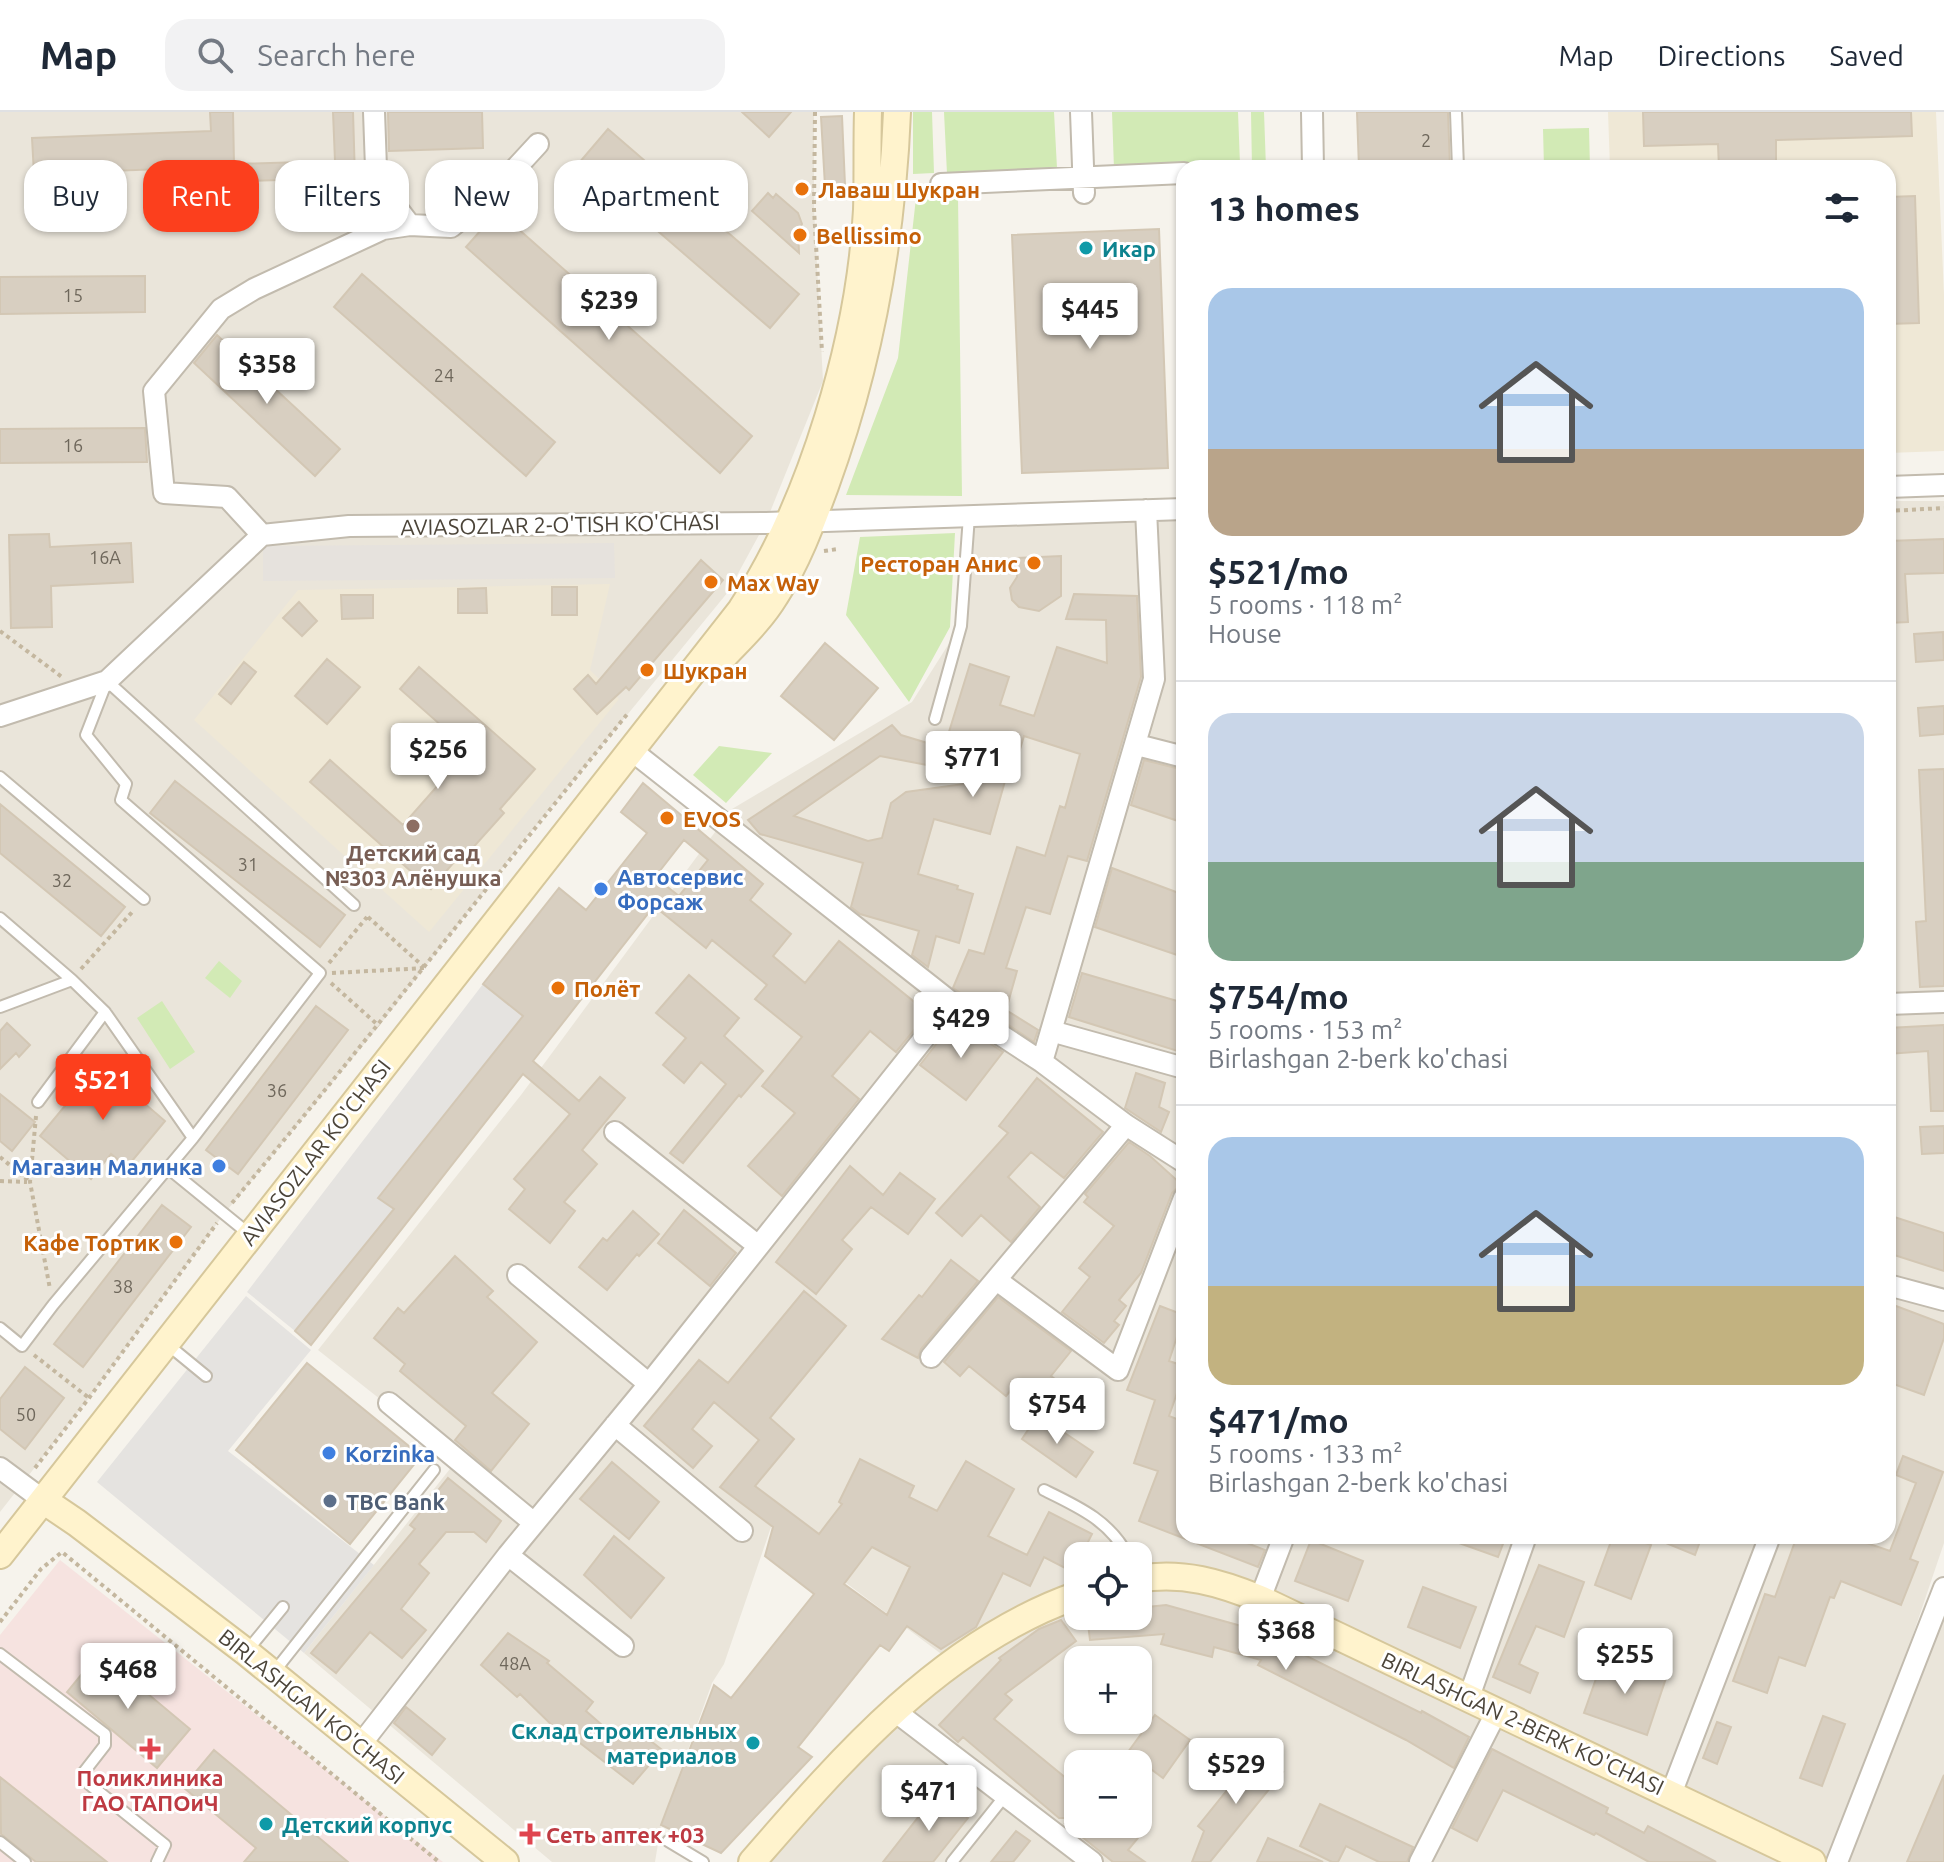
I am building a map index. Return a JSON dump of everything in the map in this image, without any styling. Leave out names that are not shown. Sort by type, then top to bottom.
[{"type":"main road","name":"AVIASOZLAR KO'CHASI","points":[[0,1555],[631,750],[758,620],[787,576],[852,320],[867,211],[868,112]]},
{"type":"main road","name":"AVIASOZLAR KO'CHASI","points":[[800,521],[848,418],[874,314],[891,211],[897,112]]},
{"type":"main road","name":"BIRLASHGAN KO'CHASI","points":[[43,1500],[273,1673],[505,1862]]},
{"type":"main road","name":"BIRLASHGAN 2-BERK KO'CHASI","points":[[1152,1574],[1203,1579],[1260,1599],[1812,1862]]},
{"type":"main road","points":[[752,1862],[822,1781],[952,1662],[1031,1616],[1064,1601]]},
{"type":"street","points":[[374,112],[376,168],[384,191],[410,225]]},
{"type":"street","points":[[1081,112],[1083,185]]},
{"type":"street","points":[[1312,112],[1313,160]]},
{"type":"street","points":[[0,716],[107,681],[262,535],[227,497],[164,493],[154,391],[221,309],[254,289],[383,229],[410,225],[451,227],[492,194],[538,144]]},
{"type":"street","points":[[941,184],[1083,185],[1176,174]]},
{"type":"street","points":[[1896,487],[1944,485]]},
{"type":"street","name":"AVIASOZLAR 2-O'TISH KO'CHASI","points":[[262,535],[349,526],[800,521],[1176,509]]},
{"type":"street","points":[[1042,1062],[1154,679],[1146,510]]},
{"type":"street","points":[[1137,745],[1176,755]]},
{"type":"street","points":[[631,750],[952,1003],[1176,1157]]},
{"type":"street","points":[[1896,1004],[1944,1002]]},
{"type":"street","points":[[361,1744],[508,1555],[649,1384],[952,1003]]},
{"type":"street","points":[[1051,1031],[1176,1066]]},
{"type":"street","points":[[931,1357],[1126,1125]]},
{"type":"street","points":[[615,1132],[757,1245]]},
{"type":"street","points":[[998,1281],[1118,1370],[1176,1219]]},
{"type":"street","points":[[518,1275],[649,1384]]},
{"type":"street","points":[[1896,1287],[1944,1300]]},
{"type":"street","points":[[389,1403],[534,1523]]},
{"type":"street","points":[[615,1425],[742,1531]]},
{"type":"street","name":"BIRLASHGAN KO'CHASI","points":[[0,1468],[43,1500]]},
{"type":"street","points":[[1260,1599],[1281,1544]]},
{"type":"street","points":[[1469,1697],[1523,1544]]},
{"type":"street","points":[[1671,1794],[1767,1544]]},
{"type":"street","points":[[508,1555],[623,1646]]},
{"type":"street","points":[[1837,1862],[1944,1588]]},
{"type":"street","points":[[1420,1862],[1497,1711]]},
{"type":"street","points":[[896,1712],[1092,1862]]},
{"type":"lane","points":[[1456,112],[1458,160]]},
{"type":"lane","points":[[935,719],[961,626],[969,516]]},
{"type":"lane","points":[[0,1328],[22,1346],[193,1138],[320,973],[121,800],[126,784],[86,735],[107,681],[354,905]]},
{"type":"lane","points":[[0,777],[144,899]]},
{"type":"lane","points":[[0,918],[105,1012],[193,1138]]},
{"type":"lane","points":[[0,1007],[72,980]]},
{"type":"lane","points":[[38,1102],[105,1012]]},
{"type":"lane","points":[[168,1168],[250,1235]]},
{"type":"lane","points":[[166,1343],[206,1376]]},
{"type":"lane","points":[[273,1673],[434,1470]]},
{"type":"lane","points":[[1044,1490],[1080,1507],[1117,1536],[1120,1542]]},
{"type":"lane","points":[[246,1652],[283,1607]]},
{"type":"lane","points":[[0,1654],[105,1734],[105,1745],[84,1772],[89,1784],[165,1845],[157,1862]]},
{"type":"lane","points":[[952,1862],[1004,1797]]},
{"type":"lane","points":[[668,1841],[703,1862]]},
{"type":"lane","points":[[0,1842],[25,1862]]},
{"type":"path","points":[[815,112],[814,209],[822,365]]},
{"type":"path","points":[[1896,511],[1944,508]]},
{"type":"path","points":[[0,631],[80,690]]},
{"type":"path","points":[[35,1468],[224,1214],[379,1026],[630,711]]},
{"type":"path","points":[[72,980],[144,899]]},
{"type":"path","points":[[354,905],[425,968]]},
{"type":"path","points":[[320,973],[367,917]]},
{"type":"path","points":[[320,973],[425,968]]},
{"type":"path","points":[[320,973],[379,1026]]},
{"type":"path","points":[[38,1102],[30,1182],[53,1305]]},
{"type":"path","points":[[0,1157],[30,1182]]},
{"type":"path","points":[[0,1181],[30,1182]]},
{"type":"path","points":[[22,1346],[89,1398]]},
{"type":"path","points":[[0,1622],[41,1569],[62,1552],[439,1862]]},
{"type":"shaded area","points":[[0,112],[814,112],[814,209],[823,381],[766,522],[728,592],[224,1214],[89,1398],[0,1512]]},
{"type":"shaded area","points":[[1608,112],[1936,112],[1944,295],[1944,451],[1896,453],[1896,160],[1610,160]]},
{"type":"shaded area","points":[[1896,501],[1944,501],[1944,1543],[1840,1850],[1944,1588],[1944,1862],[752,1862],[952,1662],[771,1527],[724,1664],[712,1683],[661,1825],[655,1862],[552,1862],[304,1653],[457,1460],[318,1350],[521,1095],[732,809],[912,702],[960,626],[969,516],[1176,509],[1176,1544],[1896,1544]]},
{"type":"shaded area","points":[[614,543],[615,578],[263,581],[263,546]]},
{"type":"shaded area","name":"Детский сад №303 Алёнушка","points":[[610,584],[590,670],[619,699],[429,932],[194,720],[298,590]]},
{"type":"shaded area","points":[[483,984],[523,1016],[378,1197],[394,1209],[295,1331],[247,1292]]},
{"type":"shaded area","points":[[246,1296],[311,1350],[228,1451],[374,1565],[304,1653],[97,1482]]},
{"type":"shaded area","name":"Поликлиника ГАО ТАПОиЧ","points":[[60,1560],[443,1862],[0,1862],[0,1635]]},
{"type":"green space","points":[[913,112],[932,112],[934,173],[913,174]]},
{"type":"green space","points":[[944,112],[1054,112],[1057,168],[947,174]]},
{"type":"green space","points":[[1112,112],[1238,112],[1240,160],[1176,160],[1176,167],[1114,169]]},
{"type":"green space","points":[[1251,112],[1264,112],[1266,160],[1252,160]]},
{"type":"green space","points":[[1589,128],[1590,160],[1544,160],[1543,129]]},
{"type":"green space","points":[[958,197],[962,496],[846,495],[898,358],[916,198]]},
{"type":"green space","points":[[955,533],[950,627],[909,702],[846,615],[860,537]]},
{"type":"green space","points":[[719,746],[772,753],[726,803],[693,775]]},
{"type":"green space","points":[[219,961],[242,981],[230,998],[205,978]]},
{"type":"green space","points":[[162,1001],[195,1052],[170,1069],[137,1018]]},
{"type":"building","points":[[210,112],[233,112],[234,160],[143,160],[143,170],[127,170],[127,160],[33,160],[32,138],[211,131]]},
{"type":"building","points":[[333,112],[353,112],[354,160],[335,160]]},
{"type":"building","points":[[388,112],[482,112],[483,148],[389,151]]},
{"type":"building","points":[[742,112],[791,112],[769,137]]},
{"type":"building","points":[[1357,112],[1448,112],[1450,160],[1359,160]]},
{"type":"building","points":[[1643,112],[1911,112],[1912,136],[1776,140],[1776,160],[1719,160],[1718,144],[1644,146]]},
{"type":"building","points":[[842,116],[845,185],[825,186],[821,117]]},
{"type":"building","points":[[608,129],[644,160],[582,160]]},
{"type":"building","points":[[259,163],[275,163],[275,180],[259,181]]},
{"type":"building","points":[[768,193],[773,198],[776,194],[798,213],[802,224],[798,229],[799,253],[752,211]]},
{"type":"building","points":[[1915,196],[1919,323],[1896,324],[1896,197]]},
{"type":"building","points":[[1159,229],[1168,468],[1022,473],[1012,235]]},
{"type":"building","points":[[479,232],[522,232],[752,436],[720,473],[466,247]]},
{"type":"building","points":[[659,232],[727,232],[799,294],[770,328]]},
{"type":"building","points":[[362,274],[555,442],[526,476],[334,307]]},
{"type":"building","points":[[145,276],[145,312],[0,314],[0,277]]},
{"type":"building","points":[[217,335],[340,449],[315,476],[194,363]]},
{"type":"building","points":[[145,428],[147,462],[0,463],[0,429]]},
{"type":"building","points":[[49,534],[50,547],[131,543],[133,582],[51,586],[52,627],[11,628],[9,535]]},
{"type":"building","points":[[1944,539],[1944,573],[1905,574],[1908,622],[1896,623],[1896,541]]},
{"type":"building","points":[[1061,556],[1061,596],[1039,611],[1019,607],[1012,600],[1010,588],[1017,577],[1017,558]]},
{"type":"building","points":[[701,560],[723,580],[629,690],[626,687],[597,714],[574,689],[588,675],[596,684]]},
{"type":"building","points":[[552,587],[577,587],[577,615],[552,615]]},
{"type":"building","points":[[486,588],[487,613],[458,613],[458,589]]},
{"type":"building","points":[[1074,594],[1137,596],[1141,677],[1087,861],[1068,856],[1050,914],[1026,907],[1006,968],[1017,971],[1006,1010],[1038,1030],[1034,1042],[953,988],[969,950],[984,954],[1017,847],[1045,856],[1060,806],[1065,808],[1080,754],[1024,736],[1014,769],[1009,767],[990,834],[934,819],[918,874],[973,894],[959,943],[936,936],[928,967],[912,955],[919,931],[860,914],[851,907],[863,863],[760,834],[748,820],[892,725],[901,735],[944,748],[970,664],[1009,677],[1000,705],[1034,716],[1057,647],[1107,663],[1106,620],[1066,619]],"holes":[[[880,756],[1000,779],[906,792],[891,803],[882,838],[868,841],[794,816]]]},
{"type":"building","points":[[341,595],[373,595],[373,618],[342,619]]},
{"type":"building","points":[[299,602],[317,621],[302,636],[283,618]]},
{"type":"building","points":[[1943,632],[1944,660],[1916,662],[1914,634]]},
{"type":"building","points":[[825,643],[878,688],[834,740],[781,696]]},
{"type":"building","points":[[327,659],[360,687],[327,724],[295,696]]},
{"type":"building","points":[[244,662],[256,672],[231,704],[219,694]]},
{"type":"building","points":[[419,667],[535,769],[500,809],[504,813],[470,851],[466,848],[431,889],[310,782],[330,760],[403,825],[469,750],[400,689]]},
{"type":"building","points":[[1944,706],[1944,734],[1920,736],[1918,708]]},
{"type":"building","points":[[1144,760],[1176,768],[1176,820],[1131,805]]},
{"type":"building","points":[[1944,769],[1944,986],[1920,987],[1916,922],[1926,921],[1919,770]]},
{"type":"building","points":[[175,781],[345,915],[320,947],[150,813]]},
{"type":"building","points":[[643,783],[763,884],[750,900],[791,934],[773,956],[805,983],[839,941],[928,1013],[896,1052],[870,1031],[832,1076],[859,1099],[782,1196],[748,1166],[795,1113],[762,1086],[802,1037],[755,999],[767,985],[712,940],[706,948],[654,906],[533,1061],[579,1101],[600,1077],[625,1098],[582,1150],[597,1164],[564,1202],[575,1211],[550,1243],[509,1209],[525,1189],[514,1179],[570,1114],[523,1074],[311,1345],[295,1331],[394,1209],[378,1198],[523,1016],[483,984],[559,888],[586,910],[647,833],[621,812]],"holes":[[[684,840],[708,860],[679,896],[655,877]]]},
{"type":"building","points":[[0,804],[125,907],[101,936],[0,853]]},
{"type":"building","points":[[1112,868],[1176,892],[1176,955],[1095,927]]},
{"type":"building","points":[[1082,973],[1176,1001],[1176,1050],[1069,1017]]},
{"type":"building","points":[[689,975],[739,1018],[724,1036],[763,1071],[683,1163],[670,1153],[726,1084],[701,1062],[684,1083],[663,1065],[686,1038],[656,1013]]},
{"type":"building","points":[[316,1006],[348,1030],[238,1174],[206,1150]]},
{"type":"building","points":[[7,1023],[30,1045],[19,1057],[16,1053],[0,1069],[0,1031]]},
{"type":"building","points":[[960,1024],[1003,1052],[966,1100],[920,1065],[948,1029],[953,1033]]},
{"type":"building","points":[[1944,1025],[1944,1111],[1931,1111],[1928,1051],[1896,1053],[1896,1028]]},
{"type":"building","points":[[104,1059],[142,1091],[137,1097],[165,1121],[127,1167],[111,1154],[91,1179],[40,1136]]},
{"type":"building","points":[[1136,1073],[1165,1083],[1159,1107],[1169,1112],[1161,1132],[1125,1108]]},
{"type":"building","points":[[1037,1078],[1103,1132],[1064,1178],[1031,1152],[1008,1177],[1040,1207],[1011,1242],[981,1215],[962,1236],[936,1213],[1008,1133],[999,1126]]},
{"type":"building","points":[[0,1094],[35,1122],[12,1151],[0,1141]]},
{"type":"building","points":[[1944,1126],[1944,1153],[1922,1154],[1920,1127]]},
{"type":"building","points":[[1129,1142],[1176,1179],[1176,1189],[1141,1273],[1119,1300],[1126,1306],[1114,1321],[1119,1325],[1104,1343],[1062,1312],[1090,1277],[1079,1268],[1114,1226],[1084,1202],[1088,1197],[1085,1194]]},
{"type":"building","points":[[850,1166],[883,1195],[900,1173],[935,1199],[908,1234],[871,1207],[842,1240],[852,1249],[816,1294],[776,1262]]},
{"type":"building","points":[[162,1205],[191,1227],[83,1367],[54,1344]]},
{"type":"building","points":[[684,1210],[736,1253],[710,1286],[658,1243]]},
{"type":"building","points":[[633,1211],[659,1234],[639,1256],[637,1254],[607,1290],[579,1267],[603,1238],[607,1241]]},
{"type":"building","points":[[1896,1218],[1944,1233],[1944,1271],[1896,1256]]},
{"type":"building","points":[[455,1256],[493,1291],[487,1297],[537,1342],[492,1393],[529,1424],[491,1471],[455,1440],[466,1426],[400,1371],[405,1364],[374,1338],[398,1308],[404,1313]]},
{"type":"building","points":[[951,1260],[978,1281],[921,1349],[918,1358],[882,1339],[919,1295],[922,1297]]},
{"type":"building","points":[[804,1291],[846,1326],[770,1418],[794,1439],[755,1486],[819,1534],[842,1504],[839,1502],[860,1459],[914,1486],[909,1497],[937,1511],[966,1461],[1014,1489],[988,1536],[1027,1555],[1049,1512],[1092,1534],[1088,1542],[1064,1542],[1064,1567],[1044,1557],[1030,1586],[1003,1573],[976,1627],[941,1649],[907,1626],[889,1651],[880,1645],[798,1747],[812,1757],[721,1853],[661,1825],[714,1685],[731,1698],[814,1594],[765,1556],[773,1527],[720,1487],[759,1440],[714,1402],[692,1429],[712,1446],[693,1468],[644,1426],[699,1360],[728,1383]],"holes":[[[872,1547],[910,1567],[887,1615],[844,1584]]]},
{"type":"building","points":[[998,1297],[1071,1351],[1051,1376],[1073,1393],[1054,1416],[1016,1384],[1006,1396],[969,1366],[960,1376],[944,1362]]},
{"type":"building","points":[[1160,1306],[1176,1312],[1176,1340],[1169,1361],[1176,1363],[1176,1396],[1169,1416],[1176,1419],[1176,1535],[1139,1521],[1158,1471],[1134,1463],[1155,1400],[1127,1390]]},
{"type":"building","points":[[1896,1306],[1944,1324],[1944,1338],[1924,1395],[1896,1385]]},
{"type":"building","name":"Korzinka","points":[[307,1363],[421,1456],[350,1544],[236,1450]]},
{"type":"building","points":[[25,1367],[64,1398],[25,1449],[0,1429],[0,1399]]},
{"type":"building","points":[[1038,1415],[1093,1452],[1076,1477],[1022,1439]]},
{"type":"building","points":[[1903,1456],[1943,1472],[1910,1559],[1918,1562],[1901,1605],[1841,1581],[1834,1598],[1830,1597],[1805,1666],[1779,1657],[1767,1693],[1733,1681],[1765,1594],[1775,1597],[1794,1544],[1869,1544],[1890,1551],[1893,1544],[1896,1544],[1896,1535],[1916,1483],[1896,1475]]},
{"type":"building","points":[[612,1462],[659,1502],[629,1539],[580,1499]]},
{"type":"building","points":[[448,1478],[501,1521],[486,1542],[474,1532],[446,1532],[419,1564],[429,1573],[401,1609],[426,1630],[402,1658],[370,1632],[336,1673],[311,1653],[415,1529],[410,1525]]},
{"type":"building","points":[[614,1536],[664,1578],[631,1618],[584,1575]]},
{"type":"building","points":[[1198,1544],[1250,1544],[1265,1550],[1258,1567]]},
{"type":"building","points":[[1309,1544],[1321,1544],[1363,1561],[1348,1601],[1295,1581]]},
{"type":"building","points":[[1462,1544],[1503,1544],[1498,1557]]},
{"type":"building","points":[[1610,1544],[1651,1545],[1631,1599],[1595,1585]]},
{"type":"building","points":[[1668,1544],[1699,1544],[1695,1555]]},
{"type":"building","points":[[1539,1565],[1584,1582],[1564,1637],[1536,1626],[1519,1664],[1538,1673],[1530,1693],[1493,1677]]},
{"type":"building","points":[[1423,1587],[1476,1607],[1460,1648],[1408,1627]]},
{"type":"building","points":[[1166,1605],[1252,1629],[1469,1737],[1454,1768],[1406,1740],[1258,1665],[1261,1660],[1214,1647],[1212,1657],[1161,1644],[1164,1634],[1090,1640],[1089,1630],[1152,1630],[1152,1606]]},
{"type":"building","points":[[1061,1620],[1064,1630],[1068,1630],[1076,1641],[1064,1646],[1064,1650],[1005,1694],[1012,1700],[994,1719],[1064,1776],[1064,1818],[1059,1818],[963,1737],[958,1742],[939,1725],[1001,1660],[999,1658],[1039,1629]]},
{"type":"building","points":[[508,1633],[549,1661],[547,1663],[593,1702],[586,1711],[618,1739],[642,1734],[662,1750],[633,1784],[567,1733],[564,1737],[520,1694],[517,1697],[481,1665]]},
{"type":"building","points":[[99,1653],[190,1729],[157,1768],[67,1692]]},
{"type":"building","points":[[1604,1656],[1666,1678],[1647,1735],[1584,1713]]},
{"type":"building","points":[[406,1707],[445,1739],[432,1755],[394,1723]]},
{"type":"building","points":[[1155,1715],[1190,1740],[1163,1778],[1152,1770],[1152,1750],[1129,1750],[1141,1734],[1152,1734]]},
{"type":"building","points":[[1823,1716],[1845,1724],[1822,1786],[1800,1778]]},
{"type":"building","points":[[1717,1722],[1731,1727],[1717,1764],[1703,1758]]},
{"type":"building","points":[[1492,1749],[1608,1808],[1606,1813],[1644,1833],[1648,1826],[1716,1862],[1649,1862],[1596,1833],[1594,1835],[1503,1790],[1477,1841],[1452,1828]]},
{"type":"building","name":"Детский корпус","points":[[214,1750],[348,1862],[244,1862],[256,1848],[183,1787]]},
{"type":"building","points":[[1258,1752],[1283,1772],[1210,1862],[1192,1862],[1204,1831],[1198,1826]]},
{"type":"building","points":[[1944,1775],[1944,1862],[1907,1862]]},
{"type":"building","points":[[0,1777],[107,1862],[36,1862],[1,1834]]},
{"type":"building","points":[[938,1792],[968,1818],[933,1862],[883,1862]]},
{"type":"building","points":[[1320,1804],[1413,1847],[1407,1862],[1379,1862],[1346,1846],[1338,1862],[1332,1862],[1300,1846]]},
{"type":"building","points":[[1016,1831],[1030,1841],[1013,1862],[991,1862]]},
{"type":"building","points":[[1083,1838],[1138,1838],[1128,1850],[1145,1862],[1113,1862]]},
{"type":"building","points":[[1268,1838],[1323,1862],[1257,1862]]},
{"type":"place","name":"Лаваш Шукран","points":[[802,189]]},
{"type":"place","name":"Bellissimo","points":[[800,235]]},
{"type":"place","name":"Икар","points":[[1086,248]]},
{"type":"place","name":"Ресторан Анис","points":[[1034,563]]},
{"type":"place","name":"Max Way","points":[[711,582]]},
{"type":"place","name":"Шукран","points":[[647,670]]},
{"type":"place","name":"EVOS","points":[[667,818]]},
{"type":"place","name":"Детский сад №303 Алёнушка","points":[[413,826]]},
{"type":"place","name":"Автосервис Форсаж","points":[[601,889]]},
{"type":"place","name":"Полёт","points":[[558,988]]},
{"type":"place","name":"Магазин Малинка","points":[[219,1166]]},
{"type":"place","name":"Кафе Тортик","points":[[176,1242]]},
{"type":"place","name":"Korzinka","points":[[329,1453]]},
{"type":"place","name":"TBC Bank","points":[[330,1501]]},
{"type":"place","name":"Склад строительных материалов","points":[[753,1743]]},
{"type":"place","name":"Поликлиника ГАО ТАПОиЧ","points":[[150,1749]]},
{"type":"place","name":"Детский корпус","points":[[266,1824]]},
{"type":"place","name":"Сеть аптек +03","points":[[530,1834]]}]
